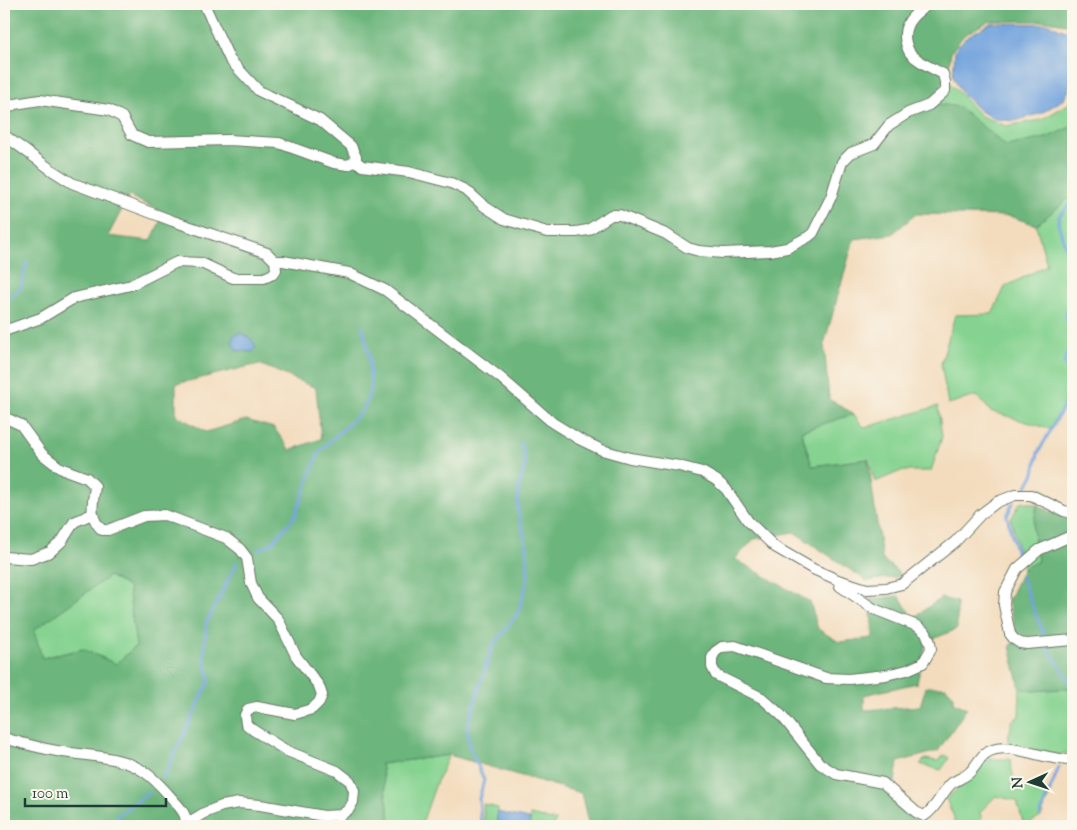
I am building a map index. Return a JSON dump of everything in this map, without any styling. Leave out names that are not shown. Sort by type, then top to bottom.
[{"type":"street","points":[[204,4],[230,60],[259,91],[320,120],[351,146],[356,161],[362,166],[409,172],[451,183],[466,190],[484,206],[504,219],[547,232],[588,230],[612,215],[620,215],[666,234],[688,248],[723,253],[770,251],[787,248],[808,237],[813,233],[831,197],[842,162],[851,153],[874,144],[889,125],[908,112],[929,105],[944,91],[945,82],[943,74],[908,52],[904,35],[910,19],[918,10],[930,4]]},
{"type":"street","points":[[4,110],[15,104],[40,100],[50,101],[109,110],[122,117],[132,135],[148,142],[229,140],[279,143],[334,163],[348,165],[356,161]]},
{"type":"street","points":[[4,135],[72,183],[172,221],[267,253],[275,261],[276,270],[273,274],[264,278],[233,278],[201,262],[177,262],[131,285],[74,298],[41,318],[4,330]]},
{"type":"street","points":[[275,261],[349,273],[386,290],[501,378],[553,424],[579,440],[602,450],[630,458],[702,472],[716,480],[726,489],[748,521],[775,547],[813,569],[838,580],[867,588],[886,588],[902,584],[955,542],[981,514],[997,502],[1015,495],[1030,496],[1073,513]]},
{"type":"street","points":[[4,417],[21,425],[42,454],[60,468],[87,478],[95,486],[92,514],[96,524],[102,530],[108,530],[144,516],[165,515],[226,538],[240,549],[247,558],[251,583],[258,598],[278,619],[296,656],[319,686],[322,695],[320,702],[312,709],[295,714],[257,707],[248,709],[245,715],[246,724],[287,751],[337,771],[350,781],[354,791],[353,802],[348,810],[341,815],[324,816],[239,803],[222,806],[204,813],[185,825]]},
{"type":"street","points":[[4,557],[31,559],[50,552],[62,541],[74,522],[92,514]]},
{"type":"street","points":[[1073,535],[1039,550],[1017,569],[1006,592],[1004,605],[1010,634],[1020,643],[1073,640]]},
{"type":"street","points":[[838,580],[840,586],[874,609],[917,626],[926,633],[931,649],[923,663],[907,670],[886,675],[848,679],[826,678],[735,646],[722,647],[715,652],[712,658],[712,667],[716,675],[762,698],[781,715],[820,764],[836,774],[883,783],[916,812],[924,816],[931,812],[951,784],[971,772],[983,754],[997,749],[1008,749],[1060,760],[1073,760]]},
{"type":"street","points":[[4,738],[54,751],[123,761],[143,770],[156,780],[180,807],[186,817],[185,825]]},
{"type":"green space","points":[[4,4],[1073,4],[1073,25],[1047,21],[989,21],[964,35],[951,52],[948,76],[934,96],[939,104],[959,107],[1006,146],[1046,138],[1073,126],[1073,195],[1036,225],[1009,216],[916,214],[892,234],[854,239],[824,344],[829,399],[854,414],[801,431],[812,466],[868,459],[882,559],[903,576],[867,581],[794,532],[754,539],[735,559],[810,602],[818,629],[839,642],[873,638],[870,599],[899,596],[913,618],[941,598],[957,602],[957,629],[926,642],[917,683],[864,695],[864,710],[920,706],[926,687],[946,687],[954,696],[954,703],[967,708],[938,751],[898,762],[893,795],[917,821],[929,824],[929,826],[589,826],[581,793],[449,755],[381,764],[391,826],[4,826]],"holes":[[[129,196],[164,213],[151,241],[108,236]],[[259,364],[316,388],[321,439],[290,450],[274,428],[246,420],[206,432],[176,415],[176,384]],[[109,576],[128,587],[136,646],[116,664],[83,649],[42,658],[34,630]]]},
{"type":"green space","points":[[950,83],[981,116],[1006,126],[1041,120],[1073,101],[1073,126],[1046,138],[1006,146],[991,133],[939,104]]},
{"type":"green space","points":[[1073,195],[1073,355],[1068,363],[1068,396],[1050,429],[990,411],[976,396],[948,404],[941,364],[955,315],[992,314],[1005,287],[1047,265],[1036,225]]},
{"type":"green space","points":[[938,406],[942,437],[931,471],[901,471],[875,482],[868,459],[812,466],[801,431],[854,414],[862,426],[867,427]]},
{"type":"green space","points":[[1021,501],[1037,505],[1033,529],[1038,561],[1023,569],[1011,519]]},
{"type":"green space","points":[[1037,505],[1066,519],[1073,519],[1073,688],[1033,691],[1020,688],[1010,646],[1017,636],[1008,601],[1023,569],[1038,561],[1033,529]]},
{"type":"green space","points":[[109,576],[128,586],[136,646],[116,664],[83,649],[42,658],[33,630]]},
{"type":"green space","points":[[1020,688],[1033,691],[1073,688],[1073,750],[1060,755],[1011,745],[1009,736],[1011,722],[1019,716]]},
{"type":"green space","points":[[449,755],[435,786],[421,826],[391,826],[381,764]]},
{"type":"green space","points":[[945,755],[949,758],[941,770],[920,764],[925,759],[937,761]]},
{"type":"green space","points":[[985,759],[1010,759],[1015,786],[1051,791],[1041,817],[1024,826],[1017,801],[996,796],[980,812],[983,826],[954,826],[954,817],[946,799],[975,774]]},
{"type":"green space","points":[[483,804],[498,808],[497,822],[499,826],[484,826]]},
{"type":"green space","points":[[530,815],[556,821],[553,826],[530,826]]},
{"type":"water","points":[[991,23],[1049,24],[1073,34],[1073,64],[1068,92],[1064,99],[1042,113],[1015,121],[995,119],[980,111],[961,92],[953,76],[955,50],[966,37]]},
{"type":"water","points":[[242,333],[251,339],[256,347],[253,352],[237,351],[232,343],[234,335]]},
{"type":"water","points":[[497,812],[529,819],[530,826],[499,826],[497,823]]},
{"type":"waterway","points":[[1073,201],[1059,216],[1058,223],[1069,259],[1072,290],[1066,317],[1073,337]]},
{"type":"waterway","points":[[4,304],[21,287],[27,262]]},
{"type":"waterway","points":[[258,550],[271,544],[295,516],[319,452],[364,409],[371,388],[369,356],[363,327]]},
{"type":"waterway","points":[[1025,490],[1034,473],[1038,453],[1069,397],[1069,373],[1064,362],[1073,338]]},
{"type":"waterway","points":[[481,826],[479,799],[484,780],[470,748],[467,728],[492,647],[518,613],[528,578],[527,547],[518,513],[518,493],[525,461],[521,443]]},
{"type":"waterway","points":[[1013,503],[1007,516],[1019,562]]},
{"type":"waterway","points":[[163,778],[210,680],[204,658],[206,623],[237,563]]},
{"type":"waterway","points":[[1021,576],[1044,635]]},
{"type":"waterway","points":[[1046,646],[1073,686]]},
{"type":"waterway","points":[[1040,815],[1059,767]]},
{"type":"waterway","points":[[104,826],[149,792]]}]
